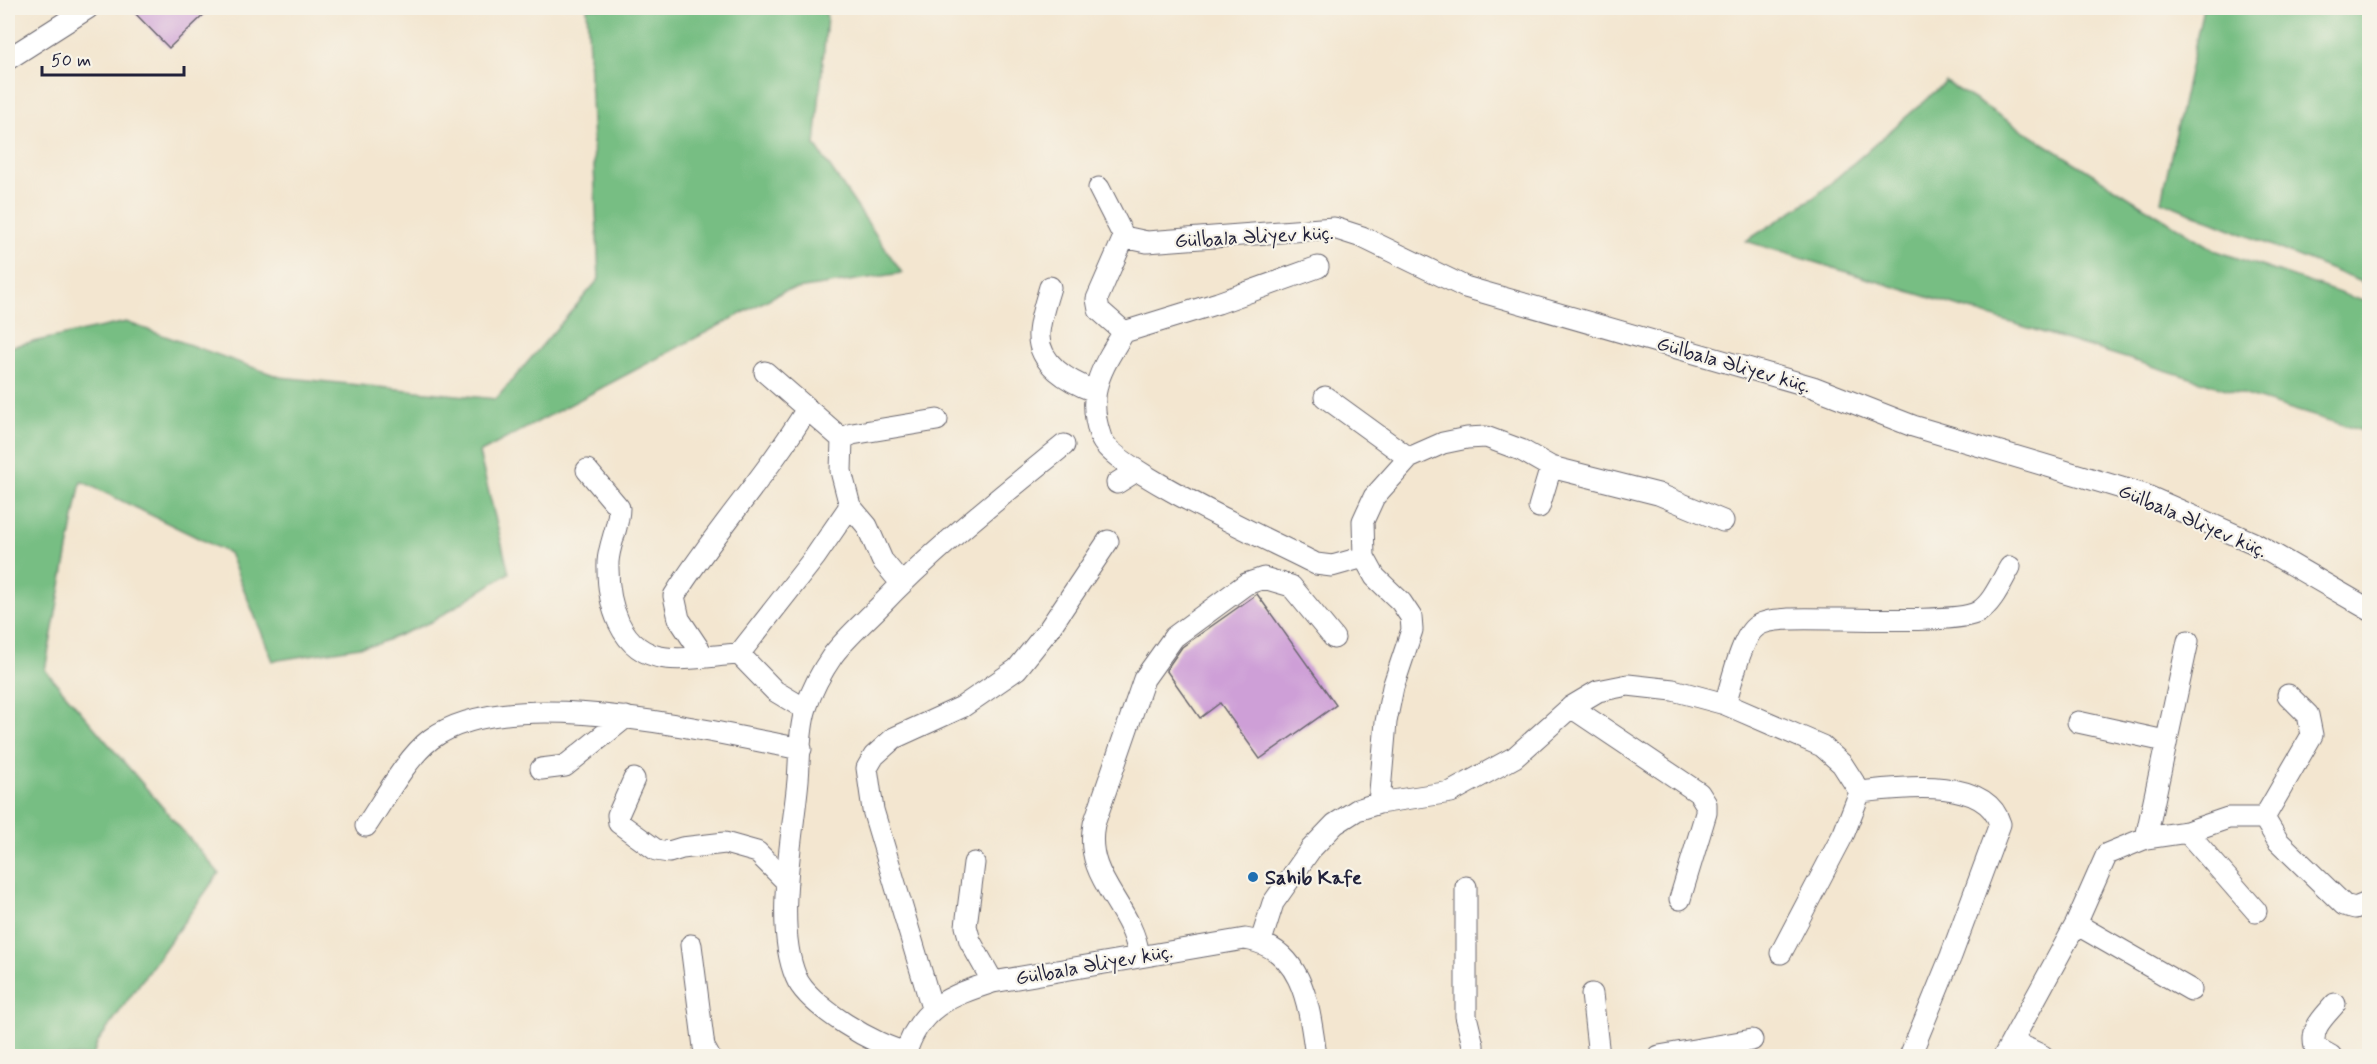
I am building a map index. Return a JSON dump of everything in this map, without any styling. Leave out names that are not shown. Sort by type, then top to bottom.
[{"type":"street","points":[[8,59],[88,8]]},
{"type":"street","points":[[1099,188],[1124,237],[1097,299],[1099,310],[1124,332]]},
{"type":"street","name":"Gülbala Əliyev küç.","points":[[1124,237],[1158,241],[1334,228],[1381,245],[1465,287],[1813,387],[1913,426],[2145,495],[2256,544],[2370,610]]},
{"type":"street","points":[[1318,267],[1218,303],[1124,332],[1103,365],[1094,391],[1101,439],[1107,449],[1136,471],[1316,564],[1332,566],[1364,557]]},
{"type":"street","points":[[1050,287],[1038,335],[1046,358],[1068,382],[1094,391]]},
{"type":"street","points":[[765,372],[842,439]]},
{"type":"street","points":[[1325,397],[1409,458]]},
{"type":"street","points":[[703,656],[679,618],[674,596],[698,558],[784,447],[807,409]]},
{"type":"street","points":[[842,439],[852,434],[937,420]]},
{"type":"street","points":[[1379,803],[1386,722],[1393,687],[1412,630],[1411,617],[1401,602],[1375,577],[1364,557],[1363,521],[1374,496],[1409,458],[1443,443],[1486,437],[1521,450],[1551,466],[1658,494],[1724,521]]},
{"type":"street","points":[[842,439],[841,471],[850,506],[867,526],[882,560],[901,583]]},
{"type":"street","points":[[1064,445],[949,538],[901,583],[834,654],[818,680],[805,710],[787,882],[788,954],[797,980],[815,1000],[836,1017],[897,1054],[932,1008],[873,810],[867,768],[874,756],[894,738],[962,707],[1017,669],[1049,629],[1108,541]]},
{"type":"street","points":[[1539,507],[1551,466]]},
{"type":"street","points":[[587,470],[619,508],[619,519],[608,561],[616,622],[632,644],[644,653],[667,658],[739,654],[815,557],[850,506]]},
{"type":"street","points":[[1117,483],[1136,471]]},
{"type":"street","points":[[1725,704],[1745,641],[1755,627],[1768,621],[1789,618],[1947,617],[1976,613],[1988,604],[2010,567]]},
{"type":"street","points":[[1139,956],[1131,925],[1095,867],[1090,841],[1144,679],[1173,637],[1246,584],[1264,578],[1291,586],[1334,638]]},
{"type":"street","points":[[2146,838],[2188,641]]},
{"type":"street","points":[[739,654],[775,691],[805,710]]},
{"type":"street","points":[[1316,1056],[1309,1009],[1291,964],[1277,950],[1261,941],[1273,903],[1311,849],[1343,819],[1357,810],[1379,803],[1450,792],[1515,757],[1571,707],[1598,691],[1628,685],[1673,690],[1725,704],[1822,746],[1842,764],[1860,792]]},
{"type":"street","points":[[2264,819],[2312,735],[2308,715],[2288,695]]},
{"type":"street","points":[[1571,707],[1699,793],[1706,804],[1706,813],[1680,899]]},
{"type":"street","points":[[366,826],[406,767],[430,740],[462,722],[516,714],[568,712],[626,717],[801,749]]},
{"type":"street","points":[[541,769],[565,766],[626,717]]},
{"type":"street","points":[[2078,722],[2165,741]]},
{"type":"street","points":[[634,779],[618,815],[620,823],[656,850],[669,852],[682,848],[725,843],[756,852],[787,882]]},
{"type":"street","points":[[1860,792],[1942,786],[1981,801],[1996,813],[2000,824],[1952,956],[1910,1056]]},
{"type":"street","points":[[1781,953],[1844,833],[1860,792]]},
{"type":"street","points":[[2043,1056],[2008,1049],[2076,924],[2107,854],[2146,838],[2187,832],[2228,818],[2264,819]]},
{"type":"street","points":[[2264,819],[2278,841],[2344,905],[2355,908],[2370,903]]},
{"type":"street","points":[[2187,832],[2256,911]]},
{"type":"street","points":[[974,863],[966,926],[970,941],[993,982]]},
{"type":"street","points":[[1466,887],[1465,995],[1473,1056]]},
{"type":"street","points":[[2076,924],[2191,990]]},
{"type":"street","name":"Gülbala Əliyev küç.","points":[[932,1008],[954,994],[993,982],[1229,940],[1261,941]]},
{"type":"street","points":[[691,945],[704,1047],[709,1056]]},
{"type":"street","points":[[1592,994],[1599,1056]]},
{"type":"street","points":[[2331,1056],[2315,1047],[2313,1037],[2315,1027],[2335,1004]]},
{"type":"street","points":[[1659,1056],[1712,1052],[1752,1040]]},
{"type":"green space","points":[[587,8],[823,8],[827,17],[815,145],[902,273],[784,291],[479,453],[509,573],[433,621],[378,644],[273,661],[229,553],[81,481],[45,670],[219,873],[97,1043],[93,1056],[8,1056],[8,347],[126,322],[280,377],[496,399],[599,279]]},
{"type":"green space","points":[[2203,8],[2369,8],[2369,285],[2161,201]]},
{"type":"green space","points":[[1946,82],[2214,250],[2369,303],[2369,433],[1746,241],[1816,196]]},
{"type":"building","points":[[130,8],[211,8],[169,48]]},
{"type":"building","points":[[1257,594],[1336,705],[1260,759],[1220,703],[1200,718],[1166,670],[1182,647]]},
{"type":"place","name":"Sahib Kafe","points":[[1253,877]]}]
